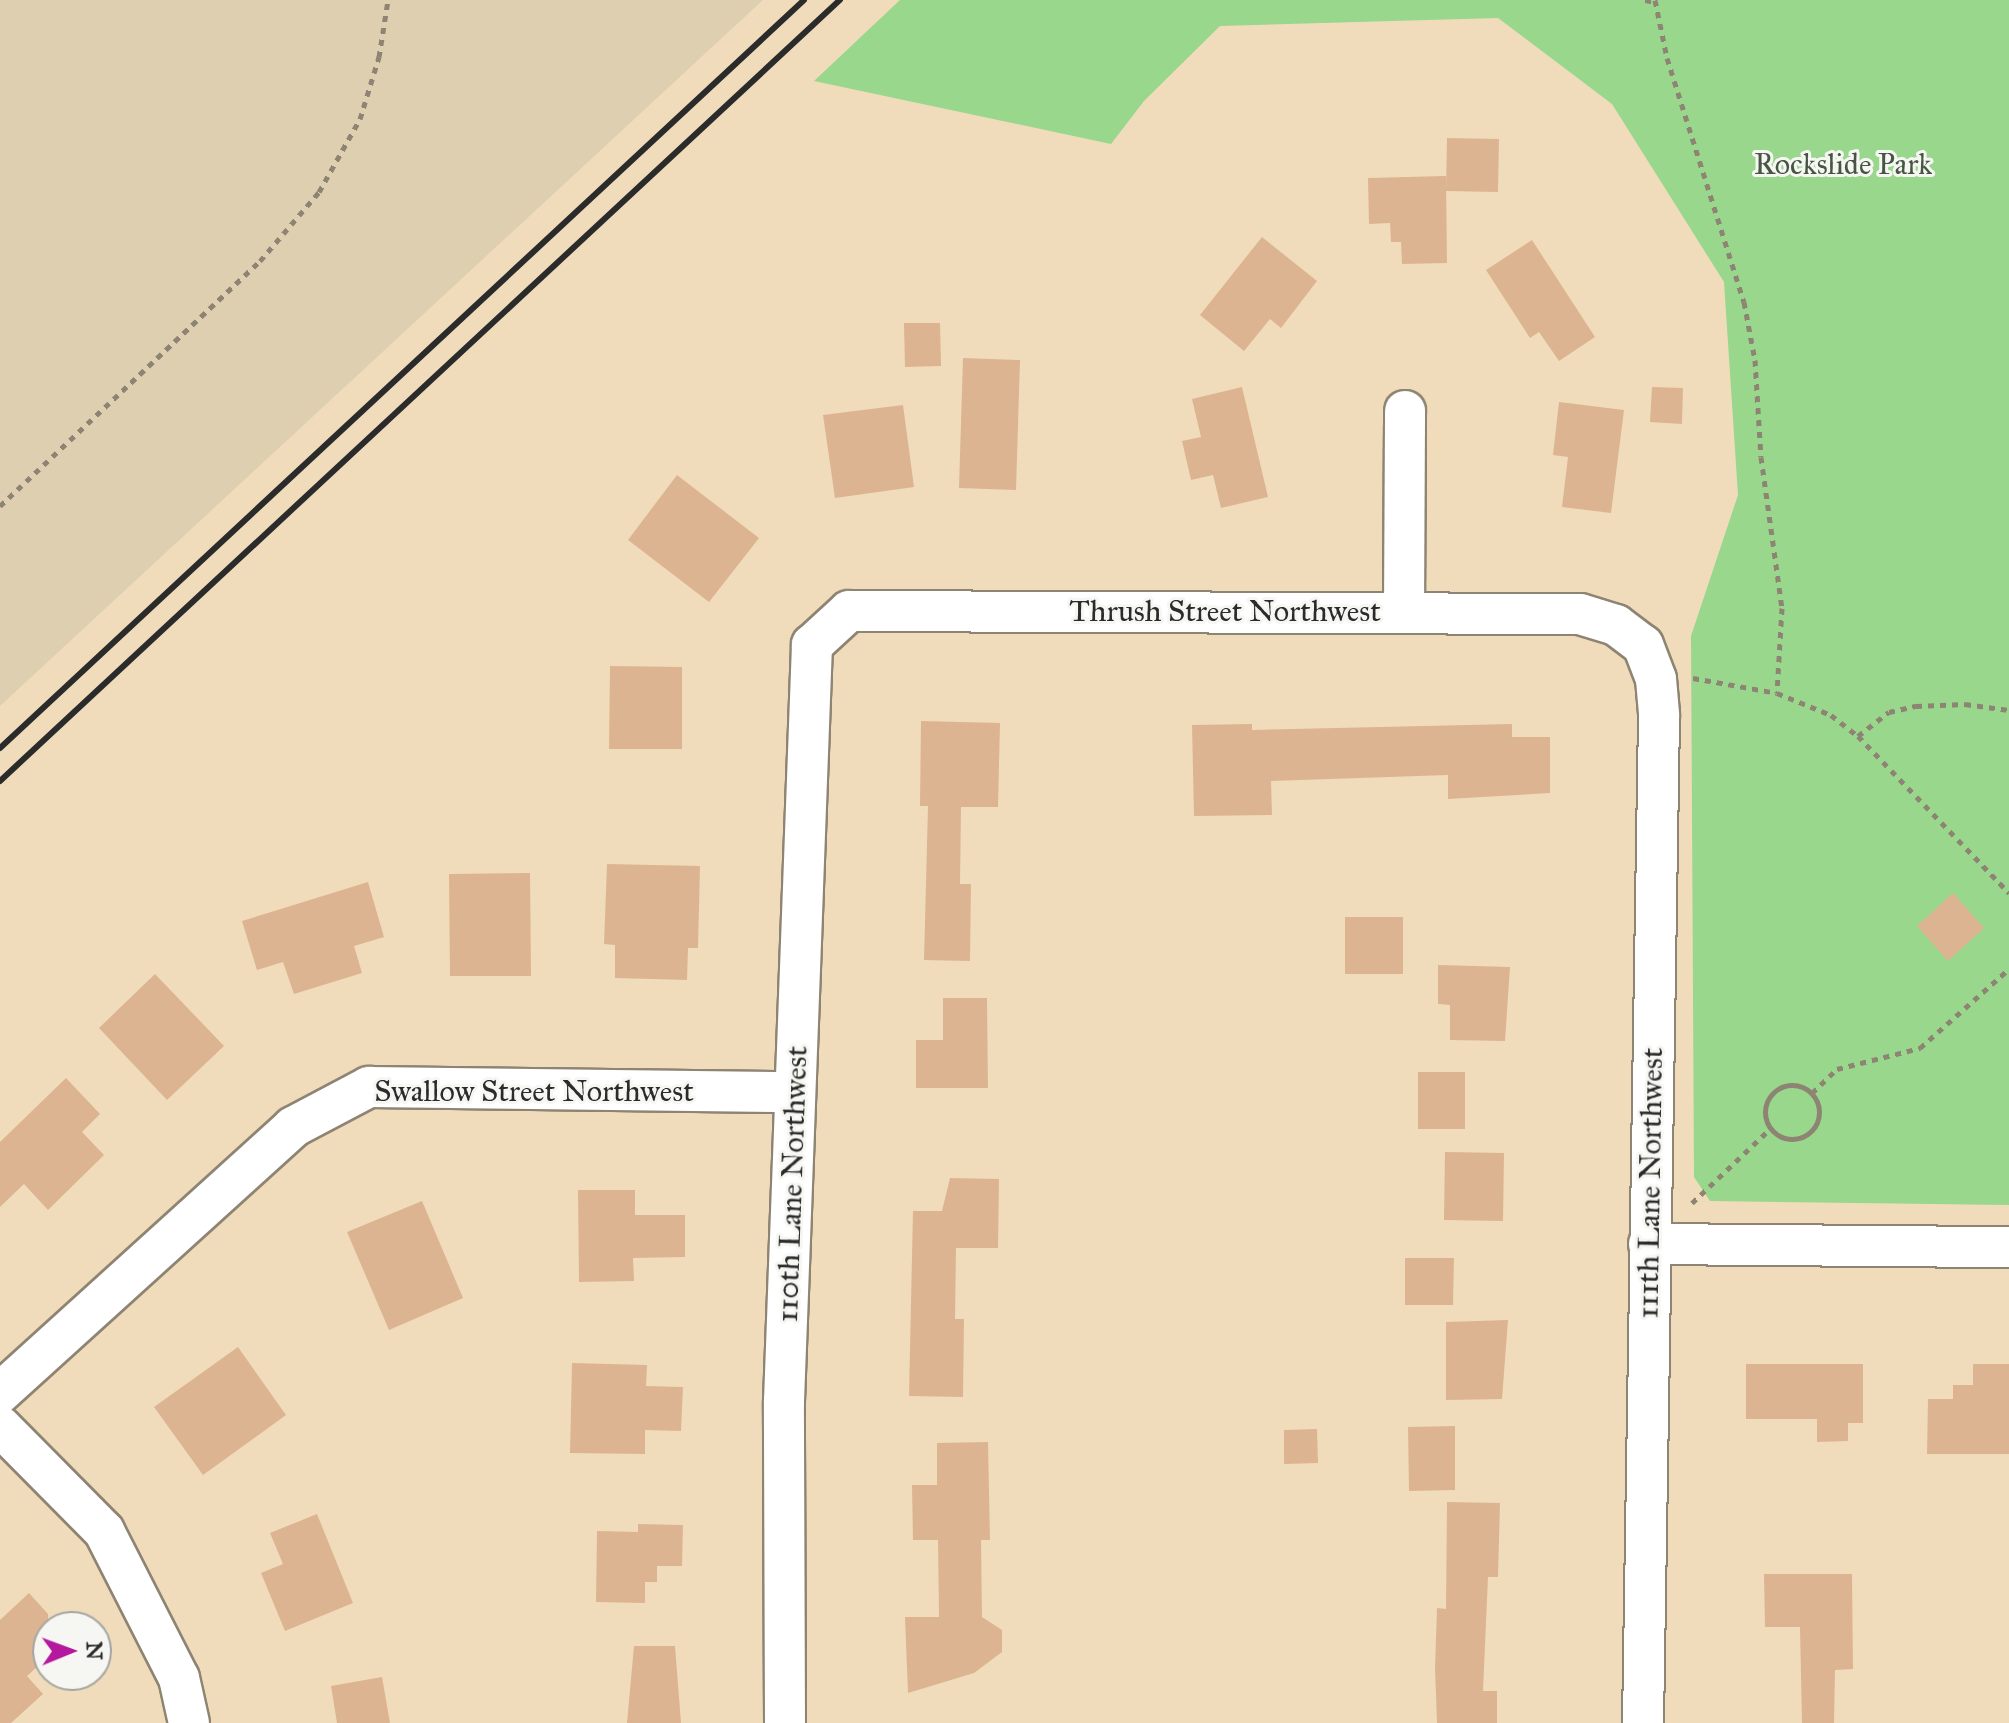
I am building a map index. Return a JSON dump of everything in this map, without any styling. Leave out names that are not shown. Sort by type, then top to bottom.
[{"type":"street","points":[[1404,611],[1405,411]]},
{"type":"street","name":"Thrush Street Northwest","points":[[812,645],[849,611],[1580,614],[1616,625],[1650,662]]},
{"type":"street","name":"110th Lane Northwest","points":[[785,1723],[784,1401],[812,645]]},
{"type":"street","name":"111th Lane Northwest","points":[[1643,1723],[1649,1244],[1650,662]]},
{"type":"street","name":"Swallow Street Northwest","points":[[0,1393],[293,1127],[369,1087],[795,1092]]},
{"type":"street","points":[[1649,1244],[2009,1247]]},
{"type":"street","points":[[0,1426],[104,1531],[179,1678],[189,1723]]},
{"type":"path","points":[[0,506],[260,261],[319,192],[360,119],[379,57],[388,0]]},
{"type":"path","points":[[1645,0],[1655,1],[1667,58],[1744,302],[1755,360],[1761,457],[1782,608],[1777,693]]},
{"type":"path","points":[[1650,662],[1690,678],[1777,693],[1831,715],[1858,736],[2009,893]]},
{"type":"path","points":[[1858,736],[1889,712],[1916,706],[1965,704],[2009,710]]},
{"type":"path","points":[[1812,1093],[1837,1069],[1920,1048],[2009,969]]},
{"type":"path","points":[[1781,1086],[1802,1086],[1812,1093],[1819,1106],[1817,1123],[1805,1137],[1785,1139],[1770,1129],[1764,1113],[1767,1098],[1781,1086]]},
{"type":"path","points":[[1649,1244],[1770,1129]]},
{"type":"shaded area","points":[[0,0],[763,0],[0,706]]},
{"type":"green space","name":"Rockslide Park","points":[[900,0],[2009,0],[2009,1205],[1710,1201],[1694,1177],[1691,636],[1738,495],[1724,282],[1612,104],[1498,18],[1220,26],[1144,101],[1111,144],[814,81]]},
{"type":"building","points":[[1447,138],[1499,139],[1498,192],[1446,191]]},
{"type":"building","points":[[1446,176],[1447,263],[1402,264],[1401,242],[1391,242],[1390,223],[1369,224],[1368,178]]},
{"type":"building","points":[[1262,237],[1317,281],[1281,328],[1270,319],[1244,351],[1200,315]]},
{"type":"building","points":[[1532,240],[1595,337],[1559,361],[1539,332],[1530,338],[1486,270]]},
{"type":"building","points":[[904,323],[940,323],[941,366],[905,367]]},
{"type":"building","points":[[963,358],[1020,360],[1016,490],[959,488]]},
{"type":"building","points":[[1242,387],[1268,497],[1221,508],[1213,475],[1191,480],[1182,441],[1201,437],[1192,399]]},
{"type":"building","points":[[1652,387],[1683,388],[1682,424],[1650,422]]},
{"type":"building","points":[[1559,402],[1624,410],[1611,513],[1562,507],[1568,457],[1553,455]]},
{"type":"building","points":[[903,405],[914,487],[835,498],[823,415]]},
{"type":"building","points":[[677,475],[759,538],[709,602],[628,540]]},
{"type":"building","points":[[610,666],[682,667],[682,749],[609,749]]},
{"type":"building","points":[[921,721],[1000,723],[998,807],[961,807],[960,884],[971,884],[970,961],[924,960],[928,806],[920,806]]},
{"type":"building","points":[[1252,724],[1252,730],[1512,724],[1512,737],[1550,737],[1550,793],[1448,799],[1448,775],[1271,781],[1272,815],[1194,816],[1192,725]]},
{"type":"building","points":[[607,864],[700,866],[698,948],[688,948],[687,980],[615,978],[615,945],[604,944]]},
{"type":"building","points":[[530,873],[531,976],[450,976],[449,874]]},
{"type":"building","points":[[368,882],[384,937],[354,946],[362,973],[294,994],[283,962],[257,970],[242,921]]},
{"type":"building","points":[[1953,893],[1984,928],[1948,961],[1917,926]]},
{"type":"building","points":[[1345,917],[1403,917],[1403,974],[1345,974]]},
{"type":"building","points":[[1438,965],[1510,967],[1505,1041],[1450,1040],[1450,1005],[1438,1004]]},
{"type":"building","points":[[155,974],[224,1046],[167,1100],[99,1028]]},
{"type":"building","points":[[943,998],[987,998],[988,1088],[916,1088],[916,1040],[943,1040]]},
{"type":"building","points":[[1418,1072],[1465,1072],[1465,1129],[1418,1129]]},
{"type":"building","points":[[66,1078],[100,1114],[82,1132],[104,1155],[48,1210],[24,1184],[0,1207],[0,1142]]},
{"type":"building","points":[[1445,1152],[1504,1153],[1503,1221],[1444,1220]]},
{"type":"building","points":[[950,1178],[999,1179],[998,1248],[956,1248],[955,1319],[964,1319],[963,1397],[909,1396],[913,1211],[942,1211]]},
{"type":"building","points":[[578,1190],[635,1190],[635,1215],[685,1215],[685,1257],[633,1258],[634,1281],[579,1282]]},
{"type":"building","points":[[422,1201],[463,1298],[389,1330],[347,1232]]},
{"type":"building","points":[[1405,1258],[1454,1258],[1453,1305],[1405,1305]]},
{"type":"building","points":[[1508,1320],[1502,1399],[1446,1400],[1446,1322]]},
{"type":"building","points":[[238,1347],[286,1415],[203,1475],[154,1407]]},
{"type":"building","points":[[572,1363],[647,1365],[646,1386],[683,1387],[681,1431],[645,1430],[645,1454],[570,1453]]},
{"type":"building","points":[[1746,1364],[1863,1364],[1863,1423],[1848,1423],[1848,1441],[1817,1442],[1817,1419],[1746,1419]]},
{"type":"building","points":[[1973,1364],[2009,1364],[2009,1454],[1927,1454],[1928,1399],[1953,1399],[1953,1385],[1973,1385]]},
{"type":"building","points":[[1455,1426],[1455,1490],[1409,1491],[1408,1427]]},
{"type":"building","points":[[1317,1429],[1318,1463],[1284,1464],[1284,1430]]},
{"type":"building","points":[[988,1442],[990,1540],[981,1540],[982,1617],[1002,1630],[1002,1652],[974,1673],[908,1693],[905,1617],[939,1617],[938,1540],[913,1540],[912,1485],[937,1485],[937,1443]]},
{"type":"building","points":[[1447,1502],[1500,1503],[1498,1577],[1488,1577],[1483,1691],[1497,1691],[1497,1723],[1437,1723],[1437,1608],[1446,1609]]},
{"type":"building","points":[[317,1514],[353,1603],[285,1631],[261,1573],[283,1564],[270,1533]]},
{"type":"building","points":[[638,1524],[683,1525],[682,1566],[657,1566],[657,1582],[645,1582],[645,1603],[596,1602],[597,1531],[638,1532]]},
{"type":"building","points":[[1764,1574],[1852,1574],[1853,1669],[1835,1670],[1834,1723],[1802,1723],[1800,1627],[1765,1627]]},
{"type":"building","points":[[29,1593],[45,1611],[32,1611],[32,1671],[27,1676],[32,1682],[32,1691],[43,1694],[11,1723],[0,1723],[0,1620]]},
{"type":"building","points":[[634,1646],[675,1646],[681,1723],[627,1723]]},
{"type":"building","points":[[382,1677],[390,1723],[337,1723],[331,1686]]},
{"type":"railway","points":[[0,748],[804,0]]},
{"type":"railway","points":[[0,781],[840,0]]}]
